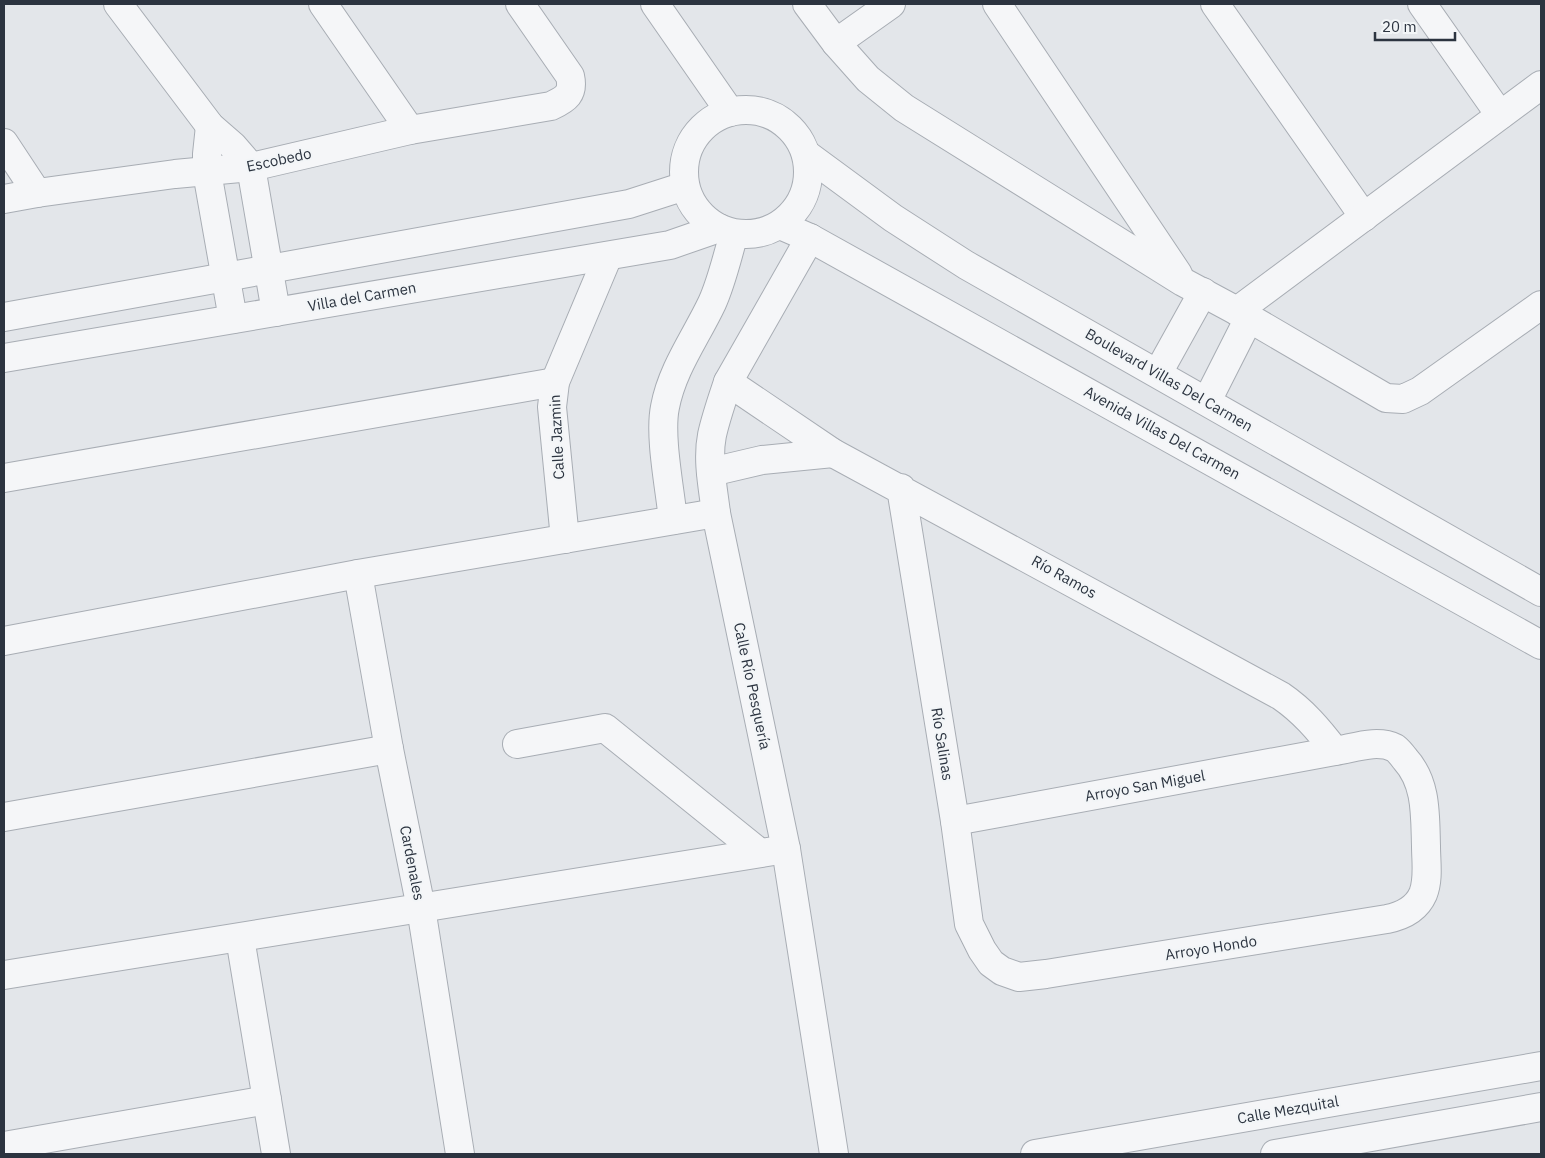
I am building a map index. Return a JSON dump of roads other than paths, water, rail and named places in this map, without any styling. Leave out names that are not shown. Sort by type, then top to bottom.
[{"type":"street","points":[[118,4],[210,126],[233,146],[251,167],[276,312]]},
{"type":"street","points":[[323,4],[410,130]]},
{"type":"street","name":"Escobedo","points":[[4,199],[37,192],[176,174],[251,167],[410,130],[551,106],[562,101],[570,92],[572,85],[570,76],[520,4]]},
{"type":"street","points":[[655,4],[730,112]]},
{"type":"street","points":[[807,4],[836,43],[868,79],[904,108],[1193,287],[1243,314],[1386,398],[1403,399],[1420,391],[1541,305]]},
{"type":"street","points":[[836,43],[891,4]]},
{"type":"street","points":[[996,4],[1193,287]]},
{"type":"street","points":[[1215,4],[1364,217]]},
{"type":"street","points":[[1422,4],[1500,115]]},
{"type":"street","points":[[1207,401],[1243,314],[1364,217],[1541,85]]},
{"type":"street","name":"Villa del Carmen","points":[[746,109],[762,111],[776,117],[790,127],[799,139],[806,154],[809,170],[808,186],[802,201],[793,215],[780,225],[766,232],[750,235],[726,231],[705,219],[694,207],[685,186],[685,162],[693,139],[703,127],[716,117],[730,112],[746,109]]},
{"type":"street","points":[[210,126],[206,154],[207,172],[234,319]]},
{"type":"street","points":[[4,143],[37,192]]},
{"type":"street","name":"Boulevard Villas Del Carmen","points":[[806,154],[893,218],[966,265],[1541,592]]},
{"type":"street","points":[[4,316],[629,204],[685,186]]},
{"type":"street","name":"Avenida Villas Del Carmen","points":[[780,225],[810,238],[1541,645]]},
{"type":"street","points":[[673,520],[664,438],[665,408],[672,380],[712,303],[722,279],[726,231]]},
{"type":"street","name":"Villa del Carmen","points":[[4,358],[608,256],[670,245],[726,231]]},
{"type":"street","name":"Calle Río Pesquería","points":[[810,238],[728,382],[719,407],[712,437],[711,472],[716,513],[773,851],[834,1154]]},
{"type":"street","name":"Calle Jazmin","points":[[565,539],[552,407],[555,382],[608,256]]},
{"type":"street","points":[[1158,373],[1193,287]]},
{"type":"street","points":[[4,478],[555,382]]},
{"type":"street","name":"Río Ramos","points":[[728,382],[833,453],[901,488],[1282,696],[1298,708],[1314,724],[1335,751]]},
{"type":"street","points":[[711,472],[762,460],[833,453]]},
{"type":"street","name":"Río Salinas","points":[[901,488],[969,924],[991,963],[1002,971],[1019,977]]},
{"type":"street","points":[[4,641],[358,574],[716,513]]},
{"type":"street","name":"Cardenales","points":[[358,574],[389,749],[421,908],[460,1154]]},
{"type":"street","points":[[517,744],[605,728],[773,851]]},
{"type":"street","name":"Arroyo Hondo","points":[[1019,977],[1402,915],[1411,909],[1422,896],[1427,880],[1425,802],[1419,782],[1410,765],[1397,749],[1385,744],[1372,744],[1335,751]]},
{"type":"street","points":[[4,817],[389,749]]},
{"type":"street","name":"Arroyo San Miguel","points":[[954,821],[1335,751]]},
{"type":"street","points":[[4,975],[773,851]]},
{"type":"street","points":[[240,938],[276,1154]]},
{"type":"street","name":"Calle Mezquital","points":[[1035,1154],[1541,1066]]},
{"type":"street","points":[[4,1146],[267,1100]]},
{"type":"street","points":[[1275,1154],[1541,1108]]}]
